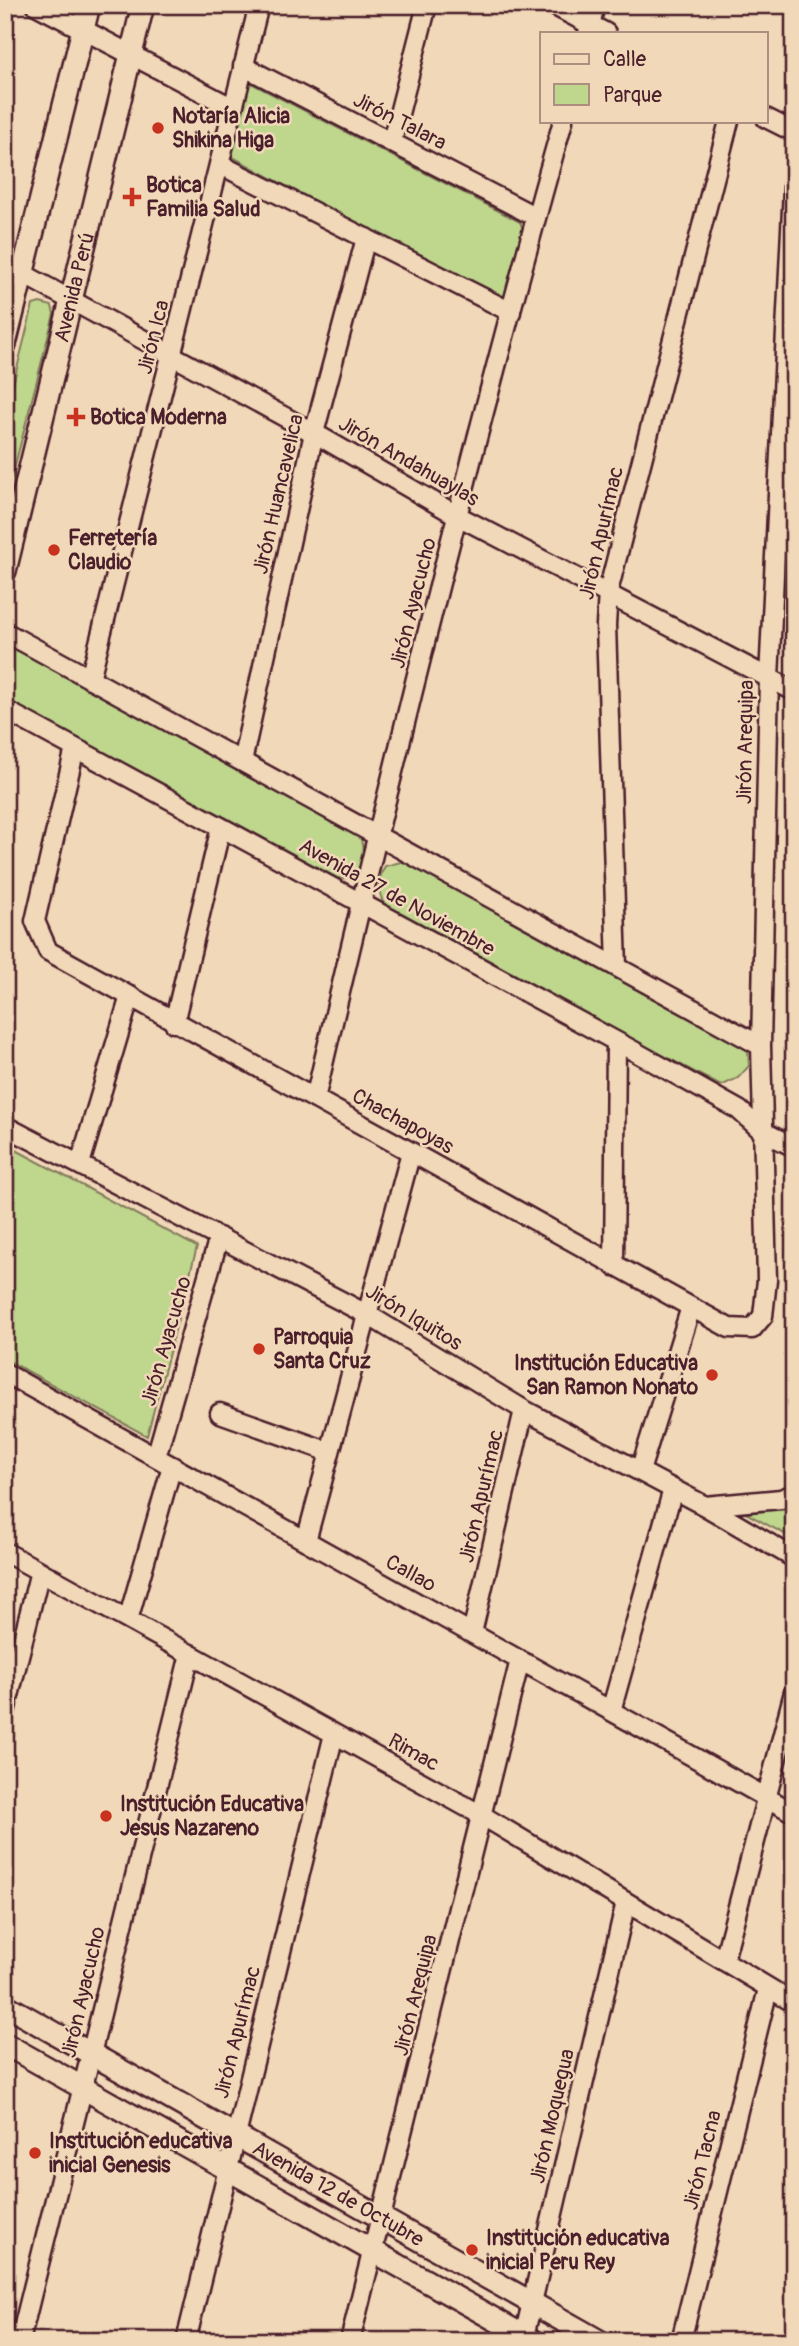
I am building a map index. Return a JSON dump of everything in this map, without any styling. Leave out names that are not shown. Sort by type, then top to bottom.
[{"type":"main road","points":[[5,344],[14,269],[89,5]]},
{"type":"main road","name":"Avenida Perú","points":[[5,571],[143,5]]},
{"type":"main road","name":"Avenida 12 de Octubre","points":[[5,2005],[599,2341]]},
{"type":"main road","name":"Avenida 12 de Octubre","points":[[5,2044],[527,2339]]},
{"type":"street","points":[[36,5],[131,54],[160,73],[233,108]]},
{"type":"street","name":"Jirón Ica","points":[[90,679],[259,5]]},
{"type":"street","points":[[392,141],[427,5]]},
{"type":"street","points":[[553,5],[595,30]]},
{"type":"street","points":[[595,5],[595,30]]},
{"type":"street","name":"Jirón Talara","points":[[243,66],[536,217]]},
{"type":"street","points":[[768,119],[794,132]]},
{"type":"street","name":"Jirón Ayacucho","points":[[315,1099],[361,902],[458,516],[563,122]]},
{"type":"street","name":"Jirón Apurímac","points":[[617,967],[606,625],[608,592],[729,122]]},
{"type":"street","points":[[219,164],[511,312]]},
{"type":"street","name":"Jirón Arequipa","points":[[763,1316],[767,1280],[761,1046],[769,678],[794,168]]},
{"type":"street","name":"Jirón Huancavelica","points":[[242,762],[314,433],[366,238]]},
{"type":"street","name":"Jirón Andahuaylas","points":[[14,269],[314,433],[458,516],[794,691]]},
{"type":"street","name":"Avenida 27 de Noviembre","points":[[5,632],[761,1046]]},
{"type":"street","name":"Avenida 27 de Noviembre","points":[[5,710],[740,1110],[762,1131],[794,1147]]},
{"type":"street","name":"Chachapoyas","points":[[75,748],[35,921],[48,951],[729,1328],[752,1329],[763,1316]]},
{"type":"street","points":[[174,1023],[221,827]]},
{"type":"street","points":[[80,1164],[130,996]]},
{"type":"street","points":[[614,1266],[616,1042]]},
{"type":"street","name":"Jirón Iquitos","points":[[5,1126],[368,1315],[524,1410],[705,1506],[794,1558]]},
{"type":"street","points":[[306,1541],[411,1152]]},
{"type":"street","name":"Jirón Ayacucho","points":[[156,1457],[219,1237]]},
{"type":"street","points":[[640,1471],[691,1307]]},
{"type":"street","name":"Callao","points":[[5,1373],[794,1813]]},
{"type":"street","name":"Jirón Apurímac","points":[[472,1633],[524,1410]]},
{"type":"street","points":[[220,1413],[330,1452]]},
{"type":"street","points":[[128,1620],[172,1466]]},
{"type":"street","points":[[611,1711],[673,1489]]},
{"type":"street","points":[[705,1506],[780,1499],[794,1493]]},
{"type":"street","name":"Rimac","points":[[5,1552],[483,1816],[724,1960],[768,1990],[794,2003]]},
{"type":"street","points":[[5,1712],[40,1571]]},
{"type":"street","name":"Jirón Ayacucho","points":[[20,2341],[190,1654]]},
{"type":"street","name":"Jirón Arequipa","points":[[350,2341],[520,1660]]},
{"type":"street","points":[[724,1960],[794,1692]]},
{"type":"street","name":"Jirón Apurímac","points":[[186,2341],[334,1734]]},
{"type":"street","name":"Jirón Moquegua","points":[[527,2339],[533,2303],[626,1902]]},
{"type":"street","name":"Jirón Tacna","points":[[681,2341],[768,1990]]},
{"type":"green space","points":[[247,81],[520,222],[524,232],[506,298],[498,301],[229,155]]},
{"type":"green space","points":[[40,303],[52,306],[54,314],[5,504],[5,416],[33,305]]},
{"type":"green space","points":[[19,650],[353,831],[361,838],[365,864],[349,877],[327,878],[5,702],[5,654]]},
{"type":"green space","points":[[416,862],[737,1039],[748,1051],[749,1066],[738,1078],[721,1086],[386,909],[380,893],[380,877],[385,866]]},
{"type":"green space","points":[[5,1144],[197,1247],[147,1436],[5,1359]]},
{"type":"green space","points":[[794,1504],[794,1539],[738,1509]]},
{"type":"place","name":"Notaría Alicia Shikina Higa","points":[[158,128]]},
{"type":"place","name":"Botica Familia Salud","points":[[132,197]]},
{"type":"place","name":"Botica Moderna","points":[[76,417]]},
{"type":"place","name":"Ferretería Claudio","points":[[54,550]]},
{"type":"place","name":"Parroquia Santa Cruz","points":[[259,1349]]},
{"type":"place","name":"Institución Educativa San Ramon Nonato","points":[[712,1375]]},
{"type":"place","name":"Institución Educativa Jesus Nazareno","points":[[106,1816]]},
{"type":"place","name":"Institución educativa inicial Genesis","points":[[35,2153]]},
{"type":"place","name":"Institución educativa inicial Peru Rey","points":[[472,2250]]}]
